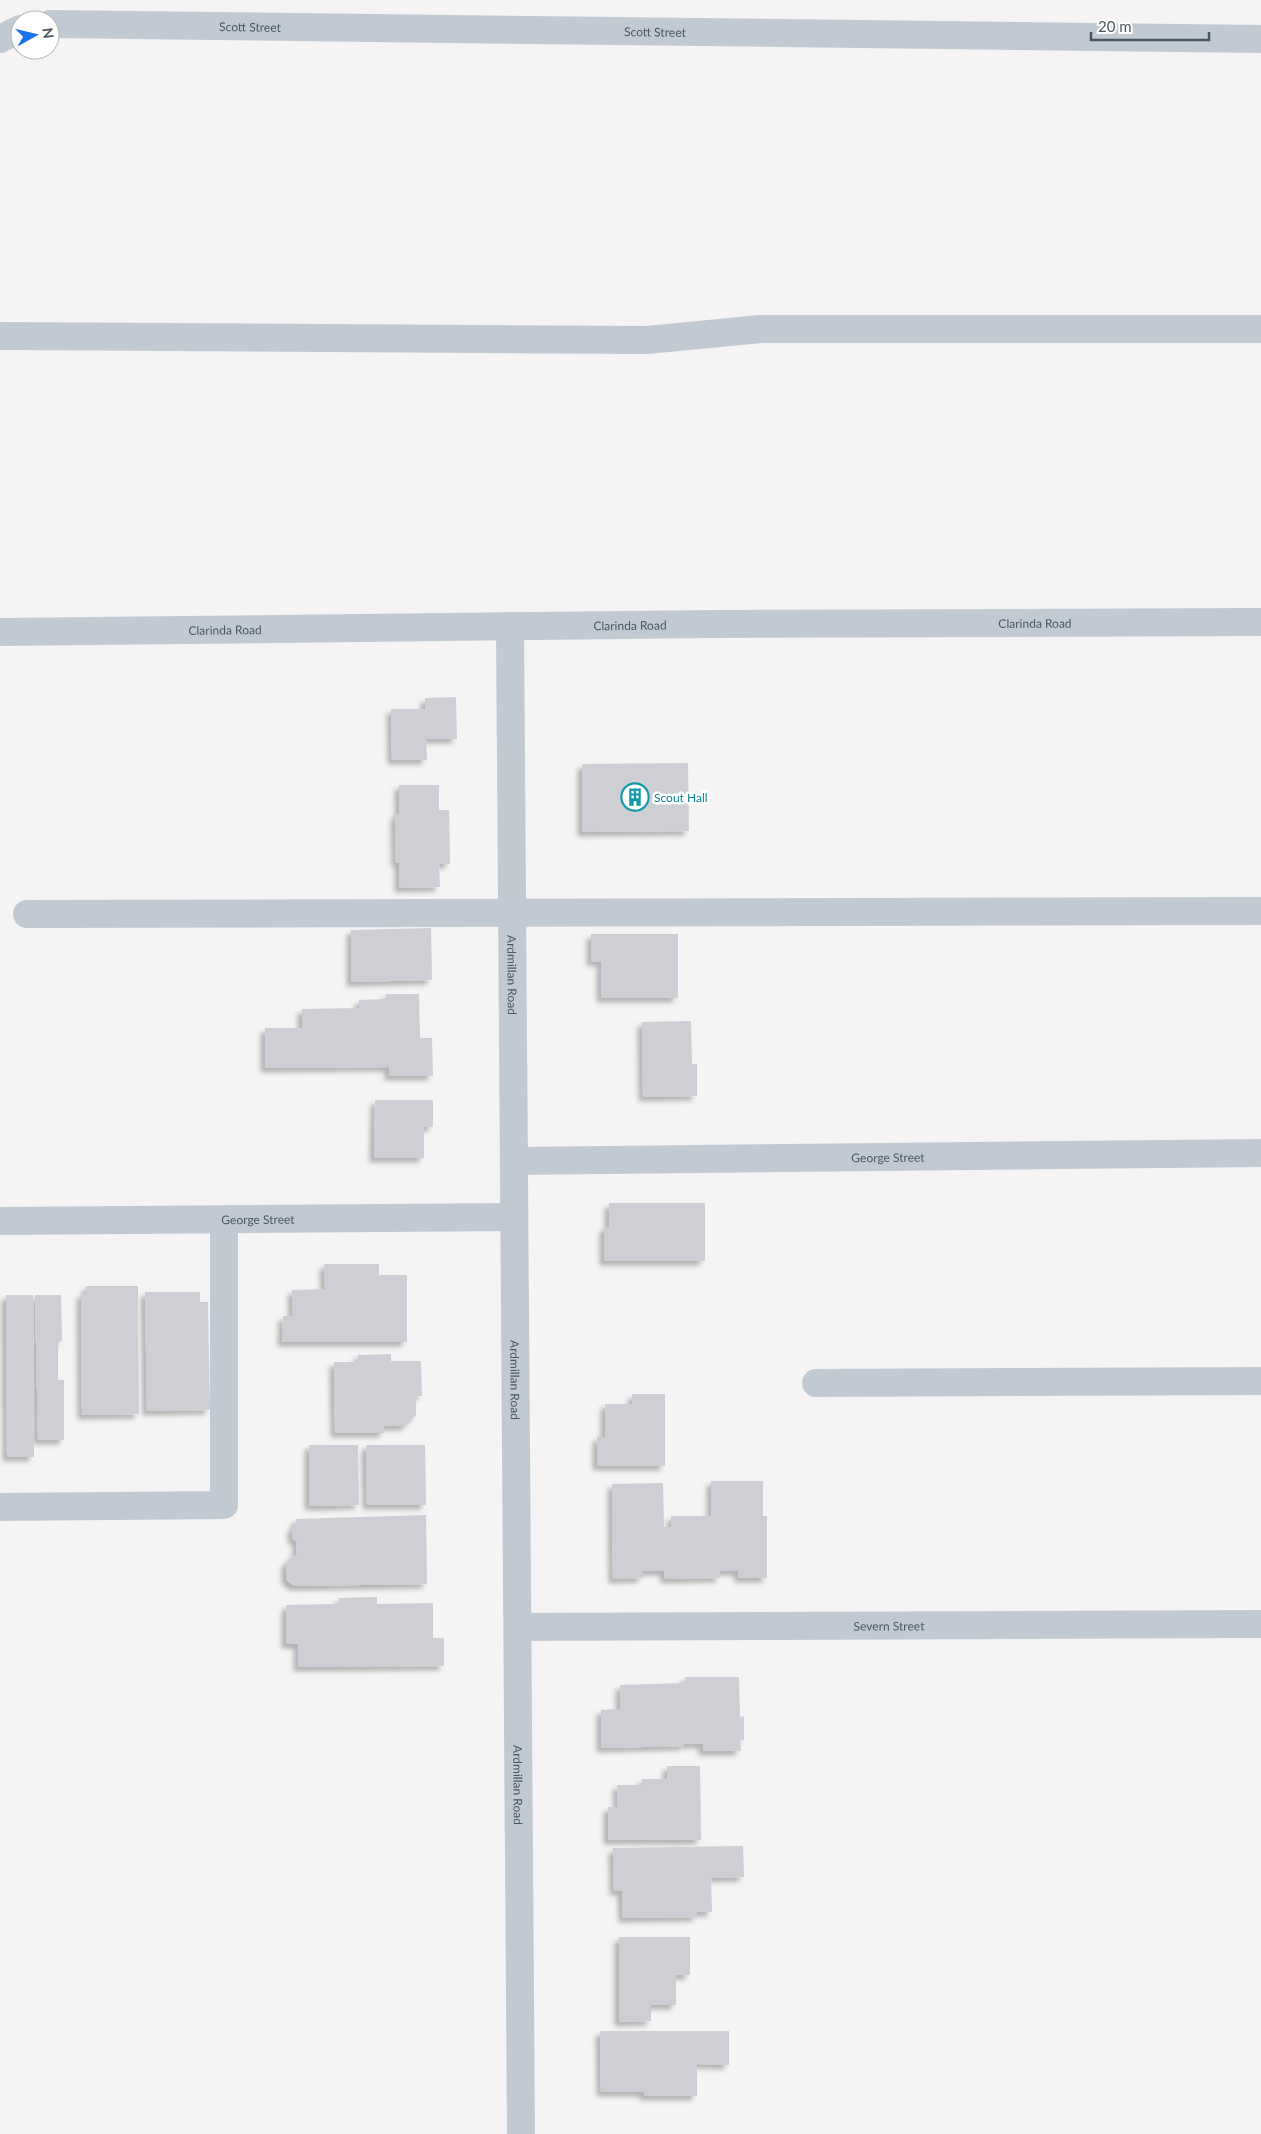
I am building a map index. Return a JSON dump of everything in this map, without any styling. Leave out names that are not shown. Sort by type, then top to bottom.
[{"type":"street","name":"Scott Street","points":[[60,24],[1261,38]]},
{"type":"street","points":[[0,336],[647,340],[761,329],[1261,329]]},
{"type":"street","name":"Clarinda Road","points":[[0,632],[716,624],[1261,622]]},
{"type":"street","name":"Ardmillan Road","points":[[510,626],[521,2134]]},
{"type":"street","points":[[27,914],[1261,911]]},
{"type":"street","name":"George Street","points":[[514,1161],[1261,1153]]},
{"type":"street","name":"George Street","points":[[0,1222],[514,1217]]},
{"type":"street","points":[[0,1507],[224,1504],[224,1220]]},
{"type":"street","points":[[816,1383],[1261,1382]]},
{"type":"street","name":"Severn Street","points":[[518,1627],[1261,1624]]},
{"type":"building","points":[[456,697],[457,739],[426,739],[427,760],[392,760],[391,709],[425,709],[425,698]]},
{"type":"building","name":"Scout Hall","points":[[688,763],[689,831],[582,832],[582,764]]},
{"type":"building","points":[[399,785],[439,785],[439,810],[449,810],[450,864],[439,864],[440,887],[399,888],[399,863],[396,863],[395,814],[399,814]]},
{"type":"building","points":[[431,928],[432,980],[351,982],[351,930]]},
{"type":"building","points":[[591,934],[678,934],[678,998],[601,998],[601,961],[591,962]]},
{"type":"building","points":[[386,994],[419,994],[420,1038],[432,1038],[433,1076],[389,1076],[389,1067],[265,1068],[265,1028],[302,1028],[302,1009],[359,1008],[359,1000],[386,999]]},
{"type":"building","points":[[691,1021],[692,1064],[697,1064],[697,1096],[643,1097],[642,1022]]},
{"type":"building","points":[[375,1100],[433,1100],[433,1127],[424,1127],[424,1158],[374,1158]]},
{"type":"building","points":[[609,1203],[705,1203],[705,1261],[604,1261],[604,1227],[609,1227]]},
{"type":"building","points":[[324,1264],[379,1264],[379,1275],[407,1275],[407,1342],[282,1342],[283,1316],[293,1316],[292,1290],[325,1289]]},
{"type":"building","points":[[86,1286],[138,1286],[139,1414],[82,1415],[81,1294],[86,1294]]},
{"type":"building","points":[[145,1292],[200,1292],[200,1302],[208,1302],[210,1410],[147,1411]]},
{"type":"building","points":[[6,1295],[33,1295],[34,1457],[7,1457]]},
{"type":"building","points":[[35,1295],[61,1295],[62,1341],[58,1342],[58,1380],[64,1380],[64,1440],[38,1440]]},
{"type":"building","points":[[391,1354],[391,1361],[421,1361],[422,1396],[416,1396],[416,1415],[405,1426],[384,1426],[384,1433],[335,1433],[334,1362],[358,1362],[358,1355]]},
{"type":"building","points":[[632,1394],[665,1394],[665,1466],[597,1466],[597,1437],[605,1437],[605,1404],[632,1404]]},
{"type":"building","points":[[309,1445],[358,1445],[359,1505],[309,1506]]},
{"type":"building","points":[[366,1445],[425,1445],[426,1505],[367,1505]]},
{"type":"building","points":[[711,1481],[763,1481],[763,1516],[767,1516],[767,1578],[739,1578],[738,1571],[720,1571],[720,1578],[665,1579],[664,1571],[643,1571],[643,1578],[613,1579],[612,1484],[663,1483],[664,1527],[671,1527],[671,1516],[711,1516]]},
{"type":"building","points":[[426,1515],[427,1584],[294,1586],[286,1579],[286,1564],[293,1555],[296,1555],[297,1542],[292,1538],[292,1528],[296,1524],[296,1519]]},
{"type":"building","points":[[377,1597],[377,1604],[433,1603],[433,1638],[444,1638],[444,1666],[298,1667],[298,1644],[286,1644],[286,1605],[339,1604],[339,1598]]},
{"type":"building","points":[[685,1677],[739,1677],[740,1717],[744,1716],[744,1740],[740,1740],[741,1751],[703,1751],[703,1744],[601,1748],[601,1710],[620,1709],[620,1685],[685,1683]]},
{"type":"building","points":[[667,1766],[700,1766],[701,1840],[608,1840],[608,1807],[618,1807],[617,1785],[642,1785],[642,1779],[667,1779]]},
{"type":"building","points":[[743,1846],[744,1877],[711,1878],[712,1912],[697,1912],[697,1917],[623,1918],[622,1891],[614,1891],[613,1848]]},
{"type":"building","points":[[619,1937],[690,1937],[690,1975],[676,1975],[676,2005],[651,2005],[651,2021],[619,2022]]},
{"type":"building","points":[[600,2031],[729,2031],[729,2065],[697,2064],[697,2096],[644,2096],[644,2092],[601,2092]]},
{"type":"place","name":"Scout Hall","points":[[635,797]]}]
